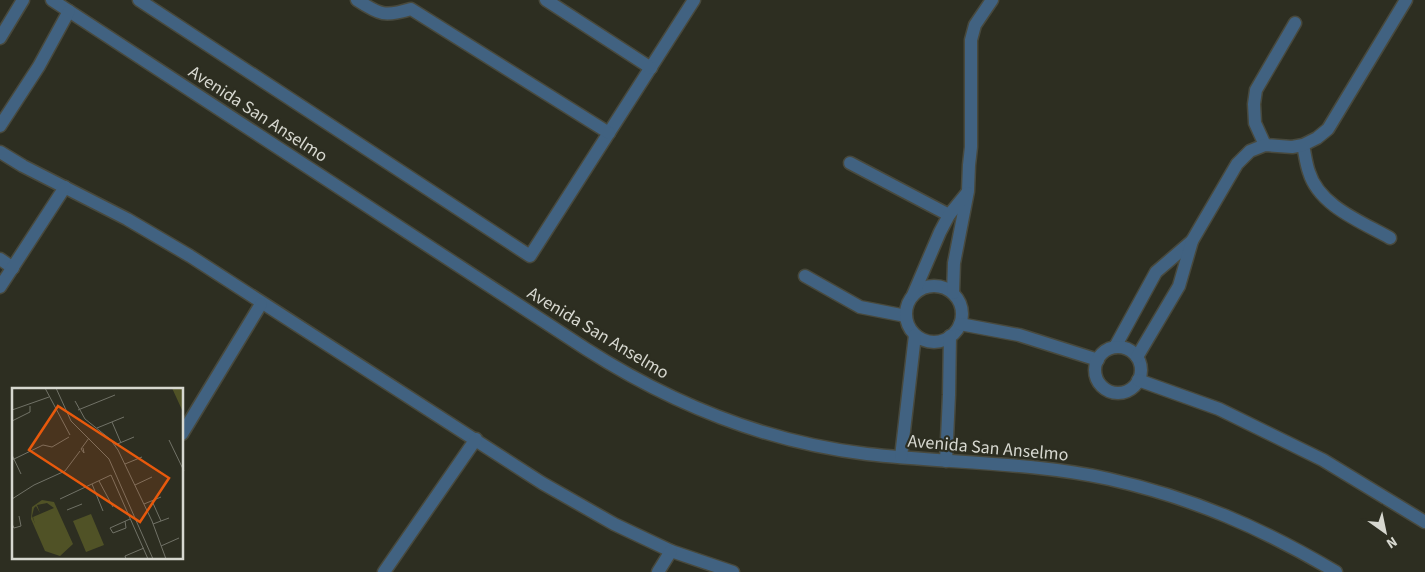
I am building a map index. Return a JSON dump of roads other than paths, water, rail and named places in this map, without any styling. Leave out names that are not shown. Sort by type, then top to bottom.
[{"type":"street","points":[[0,38],[23,0]]},
{"type":"street","name":"Avenida San Anselmo","points":[[52,0],[617,369],[682,403],[752,429],[827,448],[946,462],[1065,472],[1106,478],[1152,489],[1215,510],[1259,529],[1336,572]]},
{"type":"street","points":[[139,0],[530,256],[694,0]]},
{"type":"street","points":[[357,0],[376,12],[394,14],[410,4],[609,133]]},
{"type":"street","points":[[546,0],[651,68]]},
{"type":"street","points":[[953,293],[954,263],[968,191],[971,147],[971,40],[976,25],[992,0]]},
{"type":"street","points":[[1137,357],[1179,286],[1192,241],[1237,164],[1250,151],[1265,145],[1292,147],[1303,145],[1328,129],[1406,0]]},
{"type":"street","points":[[0,126],[39,66],[69,11]]},
{"type":"street","points":[[1265,145],[1255,123],[1254,104],[1256,90],[1295,23]]},
{"type":"street","points":[[1303,145],[1309,174],[1320,192],[1340,209],[1390,238]]},
{"type":"street","points":[[0,152],[23,166],[127,219],[190,256],[261,304],[476,439],[542,483],[614,524],[671,551],[733,572]]},
{"type":"street","points":[[850,163],[949,215]]},
{"type":"street","points":[[0,288],[65,187]]},
{"type":"street","points":[[913,295],[922,289],[932,286],[943,288],[953,293],[959,302],[962,313],[960,324],[954,333],[935,342],[924,341],[915,335],[908,326],[906,316],[907,305],[949,215],[968,191]]},
{"type":"street","points":[[1115,347],[1156,272],[1192,241]]},
{"type":"street","points":[[0,259],[13,268]]},
{"type":"street","points":[[805,276],[860,307],[906,316]]},
{"type":"street","points":[[184,431],[261,304]]},
{"type":"street","points":[[960,324],[1019,335],[1098,360]]},
{"type":"street","points":[[901,457],[915,335]]},
{"type":"street","points":[[946,462],[950,395],[950,336]]},
{"type":"street","points":[[1115,347],[1127,349],[1137,357],[1141,367],[1138,380],[1127,390],[1120,392],[1106,389],[1097,378],[1098,360],[1104,352],[1115,347]]},
{"type":"street","points":[[1138,380],[1219,409],[1323,460],[1425,522]]},
{"type":"street","points":[[384,572],[476,439]]},
{"type":"street","points":[[658,572],[671,551]]}]
